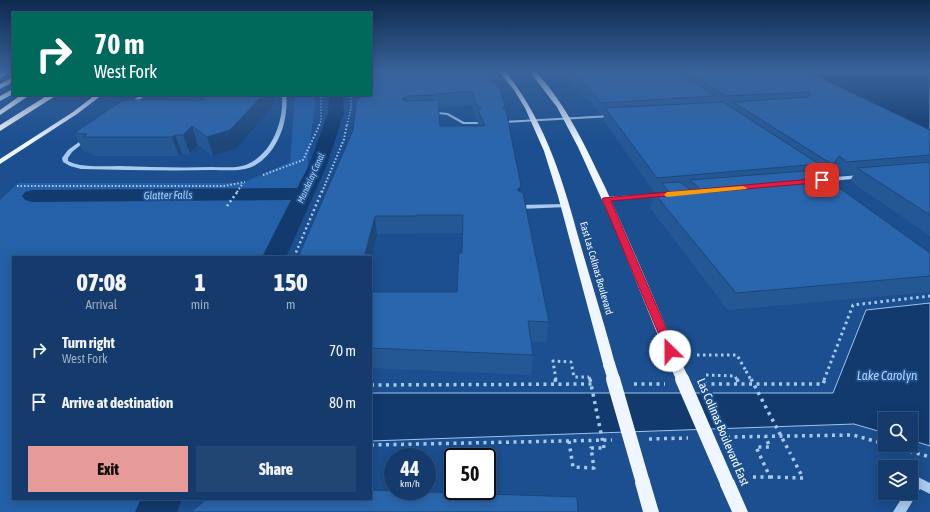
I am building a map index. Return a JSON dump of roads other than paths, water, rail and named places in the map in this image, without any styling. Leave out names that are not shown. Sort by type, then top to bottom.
[{"type":"highway","points":[[0,113],[25,96]]},
{"type":"highway","points":[[0,129],[50,96]]},
{"type":"main road","name":"East Las Colinas Boulevard","points":[[521,95],[536,120],[565,206],[651,512]]},
{"type":"main road","points":[[554,95],[568,118],[606,199]]},
{"type":"main road","points":[[0,162],[75,113],[98,96]]},
{"type":"main road","name":"Las Colinas Boulevard East","points":[[606,199],[740,512]]},
{"type":"street","points":[[128,107],[142,96]]},
{"type":"street","points":[[92,134],[70,151],[65,158],[66,162],[81,167],[177,169],[237,168],[250,166],[261,160],[282,124],[286,105],[284,96]]},
{"type":"street","points":[[427,112],[448,114],[463,123],[477,123]]},
{"type":"street","points":[[505,122],[616,116]]},
{"type":"street","points":[[818,179],[868,176]]},
{"type":"street","points":[[606,199],[672,194]]},
{"type":"street","points":[[520,207],[565,206]]},
{"type":"street","points":[[918,482],[930,490]]},
{"type":"street","points":[[899,512],[907,500]]},
{"type":"water","points":[[841,95],[930,95],[930,138]]},
{"type":"water","name":"Lake Carolyn","points":[[930,303],[930,446],[918,442],[918,412],[878,412],[878,431],[854,424],[372,441],[372,393],[833,393],[866,310]]},
{"type":"waterway","name":"Mandalay Canal","points":[[274,256],[318,165],[336,113],[336,96]]},
{"type":"waterway","name":"Glatter Falls","points":[[32,196],[304,194]]},
{"type":"waterway","name":"Mandalay Canal","points":[[155,512],[162,500]]}]
